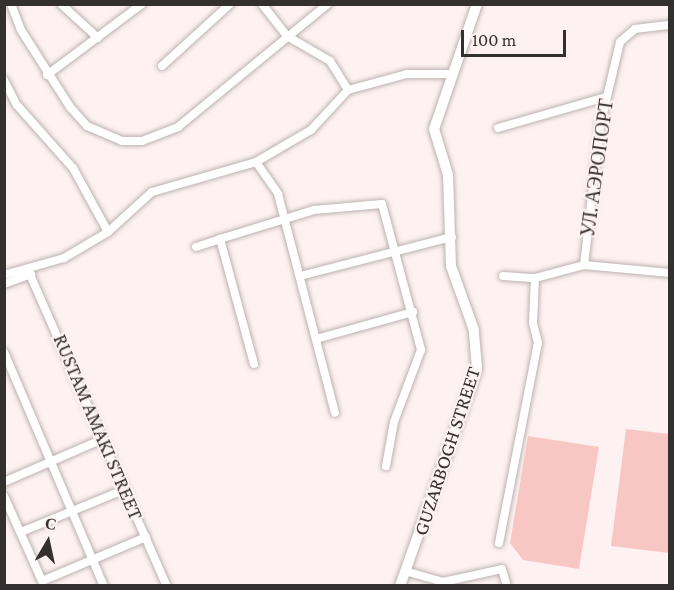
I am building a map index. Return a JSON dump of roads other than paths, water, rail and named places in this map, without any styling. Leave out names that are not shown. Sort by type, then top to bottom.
[{"type":"street","points":[[11,4],[47,75],[87,126],[122,141],[142,141],[201,112],[286,36],[328,4]]},
{"type":"street","points":[[61,4],[98,38]]},
{"type":"street","points":[[47,75],[142,4]]},
{"type":"street","points":[[162,66],[230,4]]},
{"type":"street","points":[[262,4],[286,36],[330,61],[348,90]]},
{"type":"street","name":"GUZARBOGH STREET","points":[[400,585],[433,504],[477,368],[474,330],[451,266],[452,237],[448,175],[434,129],[450,74],[477,4]]},
{"type":"street","name":"УЛ. АЭРОПОРТ","points":[[669,25],[626,33],[606,97],[584,266],[669,273]]},
{"type":"street","points":[[4,284],[81,251],[162,188],[256,162],[311,130],[348,90],[407,74],[450,74]]},
{"type":"street","points":[[4,80],[17,105],[74,168],[108,232]]},
{"type":"street","points":[[498,128],[606,97]]},
{"type":"street","points":[[256,162],[279,194],[335,413]]},
{"type":"street","points":[[196,247],[285,219],[379,202],[413,312],[419,363],[394,422],[386,466]]},
{"type":"street","points":[[300,276],[452,237]]},
{"type":"street","points":[[220,240],[254,363]]},
{"type":"street","points":[[503,276],[535,278],[584,266]]},
{"type":"street","points":[[4,275],[29,272]]},
{"type":"street","name":"RUSTAM AMAKI STREET","points":[[29,272],[167,585]]},
{"type":"street","points":[[499,543],[538,343],[533,323],[535,278]]},
{"type":"street","points":[[316,339],[413,312]]},
{"type":"street","points":[[4,352],[104,585]]},
{"type":"street","points":[[4,482],[103,439]]},
{"type":"street","points":[[21,532],[126,489]]},
{"type":"street","points":[[4,496],[8,512],[21,532],[42,581],[146,537]]},
{"type":"street","points":[[405,572],[443,582],[502,569],[507,585]]}]
